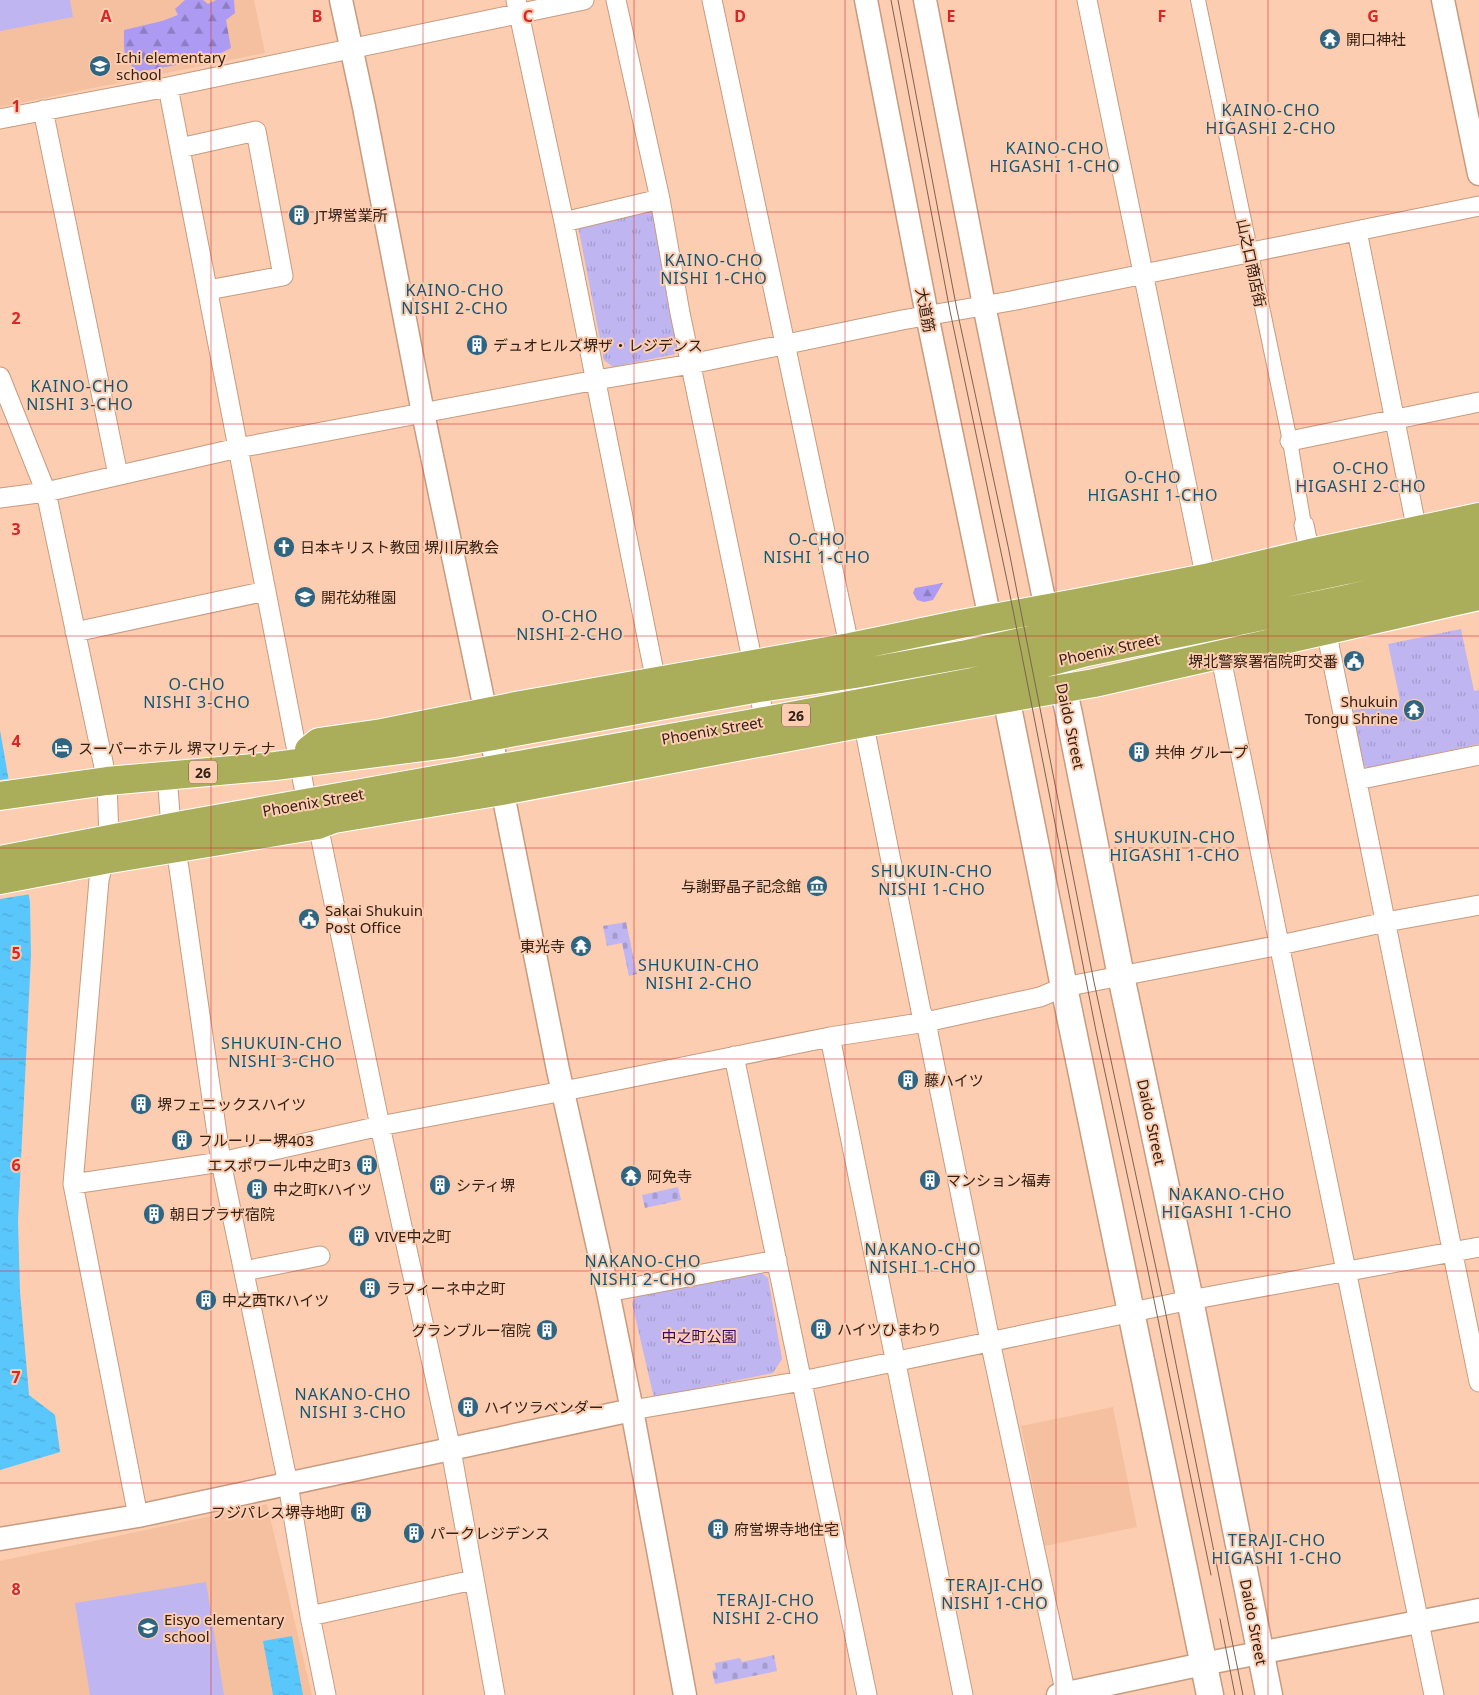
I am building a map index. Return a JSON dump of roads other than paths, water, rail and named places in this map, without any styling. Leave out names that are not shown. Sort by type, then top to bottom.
[{"type":"highway","name":"26","points":[[1420,543],[1479,517]]},
{"type":"highway","name":"26","points":[[0,796],[107,780],[300,763],[308,750],[320,742],[382,732],[487,724],[756,676],[850,647],[990,619],[1052,634],[1208,589],[1312,565],[1420,543],[1479,542]]},
{"type":"highway","name":"Phoenix Street","points":[[756,676],[856,674],[967,654],[1052,634],[1087,652],[1215,627],[1479,569]]},
{"type":"highway","name":"26","points":[[1004,687],[1064,688],[1094,683],[1479,596]]},
{"type":"highway","name":"Phoenix Street","points":[[0,860],[51,861],[107,849],[312,814],[1004,687],[1052,634]]},
{"type":"highway","name":"26","points":[[0,880],[51,861]]},
{"type":"main road","points":[[990,619],[1210,1695]]},
{"type":"main road","name":"Daido Street","points":[[1052,634],[1121,976],[1190,1300],[1269,1695]]},
{"type":"street","points":[[341,0],[423,413],[562,1090],[608,1292],[632,1410],[685,1695]]},
{"type":"street","points":[[0,118],[168,87],[351,47],[517,7],[584,0]]},
{"type":"street","points":[[616,0],[660,199],[691,364],[767,731]]},
{"type":"street","points":[[712,0],[784,345],[856,674]]},
{"type":"street","name":"大道筋","points":[[866,0],[927,315],[990,619]]},
{"type":"street","points":[[925,0],[984,305],[1052,634]]},
{"type":"street","points":[[1087,0],[1208,589]]},
{"type":"street","name":"山之口商店街","points":[[1198,0],[1290,441],[1304,525]]},
{"type":"street","points":[[1443,0],[1479,174]]},
{"type":"street","points":[[517,7],[564,222],[658,693]]},
{"type":"street","points":[[168,87],[300,763],[451,1450],[495,1695]]},
{"type":"street","points":[[43,110],[118,476]]},
{"type":"street","points":[[180,148],[256,131],[283,276],[208,290]]},
{"type":"street","points":[[564,222],[660,199]]},
{"type":"street","points":[[0,498],[46,492],[238,448],[596,380],[691,364],[927,315],[1357,232],[1479,206]]},
{"type":"street","points":[[1357,232],[1420,543]]},
{"type":"street","points":[[0,377],[46,492],[74,632],[107,780],[107,849],[99,880],[73,1184],[138,1516]]},
{"type":"street","points":[[1290,441],[1479,402]]},
{"type":"street","points":[[1304,525],[1479,1382]]},
{"type":"street","points":[[74,632],[266,591]]},
{"type":"street","points":[[1215,627],[1434,1695]]},
{"type":"street","points":[[862,713],[921,1010],[926,1022],[1063,1695],[1260,1652],[1479,1610]]},
{"type":"street","points":[[1357,780],[1479,755]]},
{"type":"street","points":[[167,775],[173,838],[221,1162],[288,1484],[310,1616],[326,1695]]},
{"type":"street","points":[[73,1184],[221,1162],[380,1126],[830,1037],[926,1022],[1040,997],[1064,987],[1280,946],[1386,922],[1479,905]]},
{"type":"street","points":[[830,1037],[963,1695]]},
{"type":"street","points":[[734,1056],[867,1695]]},
{"type":"street","points":[[0,1539],[138,1516],[632,1410],[802,1381],[1190,1300],[1479,1247]]},
{"type":"street","points":[[244,1271],[320,1256]]},
{"type":"street","points":[[608,1292],[777,1260]]},
{"type":"street","points":[[310,1616],[473,1580]]},
{"type":"water","points":[[0,730],[30,902],[31,956],[18,1221],[20,1292],[29,1395],[55,1415],[60,1452],[0,1470]]},
{"type":"water","points":[[292,1636],[303,1695],[273,1695],[263,1641]]},
{"type":"tram line","points":[[891,0],[950,311],[1009,590],[1096,1031],[1211,1575]]},
{"type":"tram line","points":[[898,0],[957,310],[1008,546],[1094,982],[1164,1305],[1243,1695]]},
{"type":"tram line","points":[[1220,1619],[1235,1695]]},
{"type":"place","name":"開口神社","points":[[1330,39]]},
{"type":"place","name":"Ichi elementary school","points":[[100,66]]},
{"type":"place","name":"JT堺営業所","points":[[299,215]]},
{"type":"place","name":"デュオヒルズ堺ザ・レジデンス","points":[[477,345]]},
{"type":"place","name":"日本キリスト教団 堺川尻教会","points":[[284,547]]},
{"type":"place","name":"開花幼稚園","points":[[305,597]]},
{"type":"place","name":"堺北警察署宿院町交番","points":[[1354,661]]},
{"type":"place","name":"Shukuin Tongu Shrine","points":[[1414,710]]},
{"type":"place","name":"スーパーホテル 堺マリティナ","points":[[62,748]]},
{"type":"place","name":"共伸 グループ","points":[[1139,752]]},
{"type":"place","name":"与謝野晶子記念館","points":[[817,886]]},
{"type":"place","name":"Sakai Shukuin Post Office","points":[[309,919]]},
{"type":"place","name":"東光寺","points":[[581,946]]},
{"type":"place","name":"藤ハイツ","points":[[908,1080]]},
{"type":"place","name":"堺フェニックスハイツ","points":[[141,1104]]},
{"type":"place","name":"フルーリー堺403","points":[[182,1140]]},
{"type":"place","name":"エスポワール中之町3","points":[[367,1165]]},
{"type":"place","name":"阿免寺","points":[[631,1176]]},
{"type":"place","name":"マンション福寿","points":[[930,1180]]},
{"type":"place","name":"シティ堺","points":[[440,1185]]},
{"type":"place","name":"中之町Kハイツ","points":[[257,1189]]},
{"type":"place","name":"朝日プラザ宿院","points":[[154,1214]]},
{"type":"place","name":"VIVE中之町","points":[[359,1236]]},
{"type":"place","name":"ラフィーネ中之町","points":[[370,1288]]},
{"type":"place","name":"中之西TKハイツ","points":[[206,1300]]},
{"type":"place","name":"ハイツひまわり","points":[[821,1329]]},
{"type":"place","name":"グランブルー宿院","points":[[547,1330]]},
{"type":"place","name":"ハイツラベンダー","points":[[468,1407]]},
{"type":"place","name":"フジパレス堺寺地町","points":[[361,1512]]},
{"type":"place","name":"府営堺寺地住宅","points":[[718,1529]]},
{"type":"place","name":"パークレジデンス","points":[[414,1533]]},
{"type":"place","name":"Eisyo elementary school","points":[[148,1628]]},
{"type":"district","name":"KAINO-CHO HIGASHI 2-CHO","points":[[1271,119]]},
{"type":"district","name":"KAINO-CHO HIGASHI 1-CHO","points":[[1055,157]]},
{"type":"district","name":"KAINO-CHO NISHI 1-CHO","points":[[714,269]]},
{"type":"district","name":"KAINO-CHO NISHI 2-CHO","points":[[455,299]]},
{"type":"district","name":"KAINO-CHO NISHI 3-CHO","points":[[80,395]]},
{"type":"district","name":"O-CHO HIGASHI 2-CHO","points":[[1361,477]]},
{"type":"district","name":"O-CHO HIGASHI 1-CHO","points":[[1153,486]]},
{"type":"district","name":"O-CHO NISHI 1-CHO","points":[[817,548]]},
{"type":"district","name":"O-CHO NISHI 2-CHO","points":[[570,625]]},
{"type":"district","name":"O-CHO NISHI 3-CHO","points":[[197,693]]},
{"type":"district","name":"SHUKUIN-CHO HIGASHI 1-CHO","points":[[1175,846]]},
{"type":"district","name":"SHUKUIN-CHO NISHI 1-CHO","points":[[932,880]]},
{"type":"district","name":"SHUKUIN-CHO NISHI 2-CHO","points":[[699,974]]},
{"type":"district","name":"SHUKUIN-CHO NISHI 3-CHO","points":[[282,1052]]},
{"type":"district","name":"NAKANO-CHO HIGASHI 1-CHO","points":[[1227,1203]]},
{"type":"district","name":"NAKANO-CHO NISHI 1-CHO","points":[[923,1258]]},
{"type":"district","name":"NAKANO-CHO NISHI 2-CHO","points":[[643,1270]]},
{"type":"district","name":"NAKANO-CHO NISHI 3-CHO","points":[[353,1403]]},
{"type":"district","name":"TERAJI-CHO HIGASHI 1-CHO","points":[[1277,1549]]},
{"type":"district","name":"TERAJI-CHO NISHI 1-CHO","points":[[995,1594]]},
{"type":"district","name":"TERAJI-CHO NISHI 2-CHO","points":[[766,1609]]},
{"type":"park label","name":"中之町公園","points":[[699,1336]]}]
